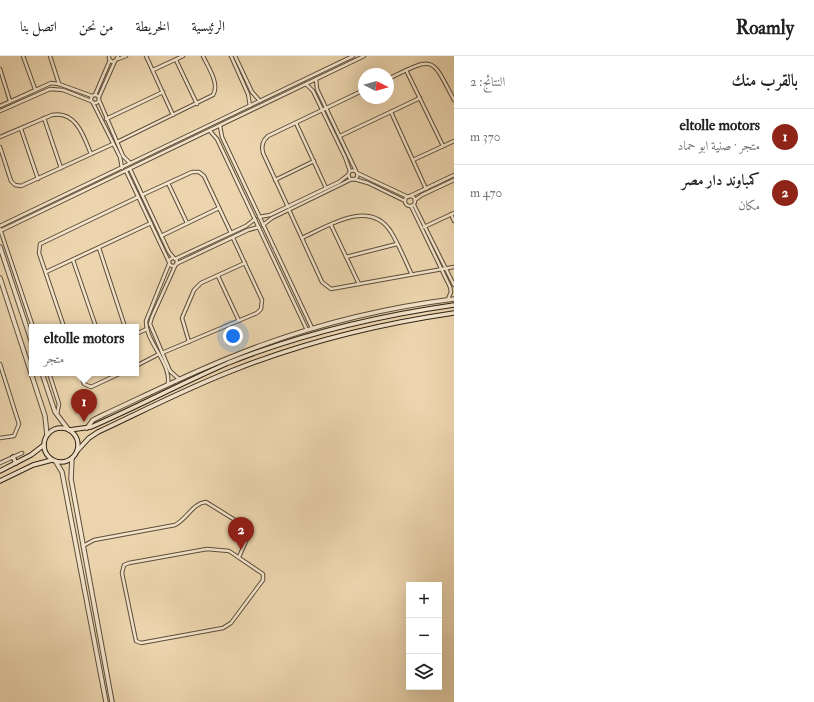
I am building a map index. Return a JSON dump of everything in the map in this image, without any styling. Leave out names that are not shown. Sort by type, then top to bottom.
[{"type":"street","points":[[23,56],[35,89]]},
{"type":"street","points":[[50,56],[59,84]]},
{"type":"street","points":[[109,56],[110,60],[93,95],[92,102],[114,144],[122,168]]},
{"type":"street","points":[[110,60],[126,56]]},
{"type":"street","points":[[146,56],[173,115]]},
{"type":"street","points":[[153,70],[183,56]]},
{"type":"street","points":[[117,142],[211,97],[215,89],[215,83],[203,56]]},
{"type":"street","points":[[230,56],[248,94],[250,106]]},
{"type":"street","points":[[0,226],[353,56]]},
{"type":"street","points":[[32,324],[0,230],[210,131],[364,56]]},
{"type":"street","points":[[233,61],[236,58],[252,92],[260,101]]},
{"type":"street","points":[[0,111],[50,88],[63,90],[92,102],[99,99],[117,59]]},
{"type":"street","points":[[176,60],[197,104]]},
{"type":"street","points":[[394,76],[424,62],[433,63],[440,70],[454,100]]},
{"type":"street","points":[[0,69],[10,101]]},
{"type":"street","points":[[406,70],[444,146]]},
{"type":"street","points":[[263,225],[270,219],[353,179],[356,172],[317,89],[316,79]]},
{"type":"street","points":[[0,106],[51,83],[59,84],[93,95],[99,99],[106,119],[124,158],[131,163]]},
{"type":"street","points":[[259,217],[270,215],[342,181],[350,171],[323,110],[312,89],[306,84]]},
{"type":"street","points":[[106,119],[163,92]]},
{"type":"street","points":[[288,206],[262,150],[262,144],[268,136],[358,93]]},
{"type":"street","points":[[340,136],[420,98]]},
{"type":"street","points":[[246,108],[247,112]]},
{"type":"street","points":[[391,112],[426,189]]},
{"type":"street","points":[[0,137],[54,114],[60,115],[74,122],[79,127],[91,154]]},
{"type":"street","points":[[44,118],[61,168]]},
{"type":"street","points":[[296,123],[326,188]]},
{"type":"street","points":[[220,126],[221,135],[226,147],[312,328]]},
{"type":"street","points":[[21,128],[38,179]]},
{"type":"street","points":[[210,131],[216,137],[222,149],[308,330]]},
{"type":"street","points":[[182,139],[184,143]]},
{"type":"street","points":[[413,160],[454,142]]},
{"type":"street","points":[[0,147],[11,181],[15,185],[23,186],[114,144]]},
{"type":"street","points":[[222,149],[226,147]]},
{"type":"street","points":[[275,180],[314,161]]},
{"type":"street","points":[[130,169],[176,265]]},
{"type":"street","points":[[126,171],[169,263],[176,265]]},
{"type":"street","points":[[350,171],[356,172],[415,200]]},
{"type":"street","points":[[142,195],[192,172],[199,172],[204,176],[231,233]]},
{"type":"street","points":[[348,175],[353,179],[368,183],[405,201],[407,205],[411,206],[451,290],[451,295],[448,299]]},
{"type":"street","points":[[405,201],[409,196],[454,175]]},
{"type":"street","points":[[454,180],[424,194],[415,200],[414,205],[454,285]]},
{"type":"street","points":[[168,183],[187,223]]},
{"type":"street","points":[[83,186],[85,190]]},
{"type":"street","points":[[244,195],[248,193]]},
{"type":"street","points":[[63,324],[38,250],[42,242],[138,197]]},
{"type":"street","points":[[161,236],[219,208]]},
{"type":"street","points":[[289,210],[326,286],[334,289],[411,273],[454,267]]},
{"type":"street","points":[[424,227],[454,213]]},
{"type":"street","points":[[450,214],[454,221]]},
{"type":"street","points":[[302,238],[331,224],[353,216],[371,217],[386,226],[397,244],[411,273]]},
{"type":"street","points":[[168,384],[167,373],[147,329],[146,318],[169,263],[174,259],[249,225],[255,219]]},
{"type":"street","points":[[46,272],[151,223]]},
{"type":"street","points":[[331,224],[360,284]]},
{"type":"street","points":[[179,379],[170,371],[151,329],[150,322],[176,265],[251,229],[259,227]]},
{"type":"street","points":[[162,353],[257,313],[262,306],[262,300],[233,238]]},
{"type":"street","points":[[346,257],[397,244]]},
{"type":"street","points":[[0,247],[29,334]]},
{"type":"street","points":[[99,248],[124,324]]},
{"type":"street","points":[[73,260],[95,324]]},
{"type":"street","points":[[189,342],[182,318],[194,290],[201,283],[245,263]]},
{"type":"street","points":[[218,276],[239,321]]},
{"type":"street","points":[[0,278],[29,367]]},
{"type":"street","points":[[87,428],[94,419],[234,355],[312,328],[383,311],[454,299]]},
{"type":"street","points":[[47,435],[54,429],[87,428],[229,363],[306,336],[369,320],[454,305]]},
{"type":"street","points":[[0,481],[33,465],[54,461],[63,462],[72,458],[89,438],[98,432],[227,373],[319,341],[370,328],[454,313]]},
{"type":"street","points":[[369,320],[367,324],[370,328]]},
{"type":"street","points":[[355,323],[358,327],[357,331]]},
{"type":"street","points":[[139,333],[147,329]]},
{"type":"street","points":[[139,364],[159,354]]},
{"type":"street","points":[[0,364],[19,424],[19,428],[14,436],[0,438]]},
{"type":"street","points":[[32,376],[45,416],[47,435],[44,445],[46,454],[54,461],[62,472],[64,480],[106,702]]},
{"type":"street","points":[[43,376],[57,415],[77,439],[77,451]]},
{"type":"street","points":[[50,376],[59,402],[57,415]]},
{"type":"street","points":[[81,376],[84,384],[91,387],[115,376]]},
{"type":"street","points":[[0,471],[34,453],[44,445]]},
{"type":"street","points":[[0,463],[22,453]]},
{"type":"street","points":[[14,457],[16,463]]},
{"type":"street","points":[[72,458],[71,479],[112,702]]},
{"type":"street","points":[[64,480],[71,479]]},
{"type":"street","points":[[83,546],[94,540],[175,525],[183,520],[198,504],[206,502],[251,530],[239,557]]},
{"type":"street","points":[[212,549],[229,551],[239,557],[261,572],[263,578],[229,626],[141,643],[136,641],[122,572],[124,565],[212,549]]},
{"type":"place","name":"eltolle motors","points":[[84,422]]},
{"type":"place","name":"كمباوند دار مصر","points":[[241,550]]}]
